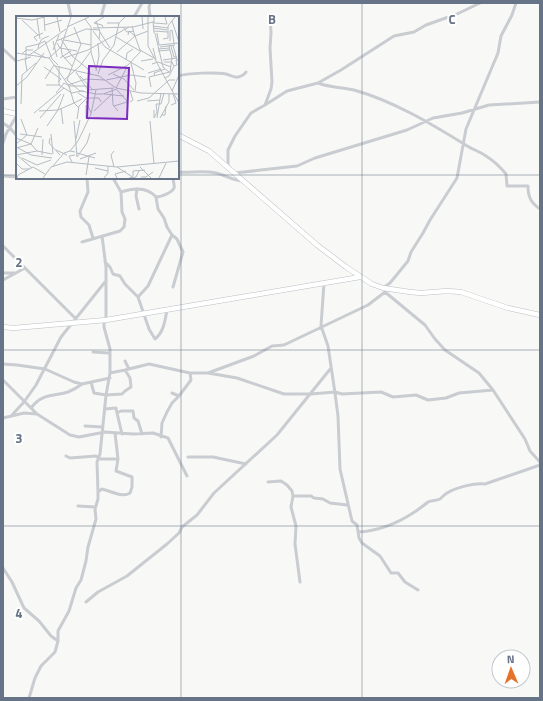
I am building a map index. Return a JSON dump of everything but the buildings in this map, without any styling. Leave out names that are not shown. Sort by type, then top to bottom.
[{"type":"street","points":[[68,3],[71,16]]},
{"type":"street","points":[[101,16],[105,3]]},
{"type":"street","points":[[135,16],[142,3]]},
{"type":"street","points":[[150,3],[150,16]]},
{"type":"street","points":[[228,168],[228,150],[235,136],[251,113],[287,91],[318,83],[394,36],[414,32],[426,25],[457,14],[480,3]]},
{"type":"street","points":[[208,373],[254,356],[272,346],[284,345],[321,326],[368,305],[386,290],[408,261],[411,252],[424,234],[430,220],[457,178],[466,129],[498,53],[501,36],[512,16],[516,3]]},
{"type":"street","points":[[265,105],[272,82],[270,15]]},
{"type":"street","points":[[3,49],[16,61]]},
{"type":"street","points":[[179,76],[184,74],[225,74],[236,77],[244,75],[246,72]]},
{"type":"street","points":[[318,83],[329,87],[353,90],[396,106],[463,144],[486,155],[506,174],[506,186],[528,186],[528,193],[531,202],[540,209]]},
{"type":"street","points":[[3,99],[16,97]]},
{"type":"street","points":[[235,173],[297,166],[314,158],[407,130],[433,118],[462,113],[489,105],[522,102],[532,104],[540,102]]},
{"type":"street","points":[[3,111],[16,114]]},
{"type":"street","points":[[3,143],[16,116]]},
{"type":"street","points":[[3,123],[16,135]]},
{"type":"street","points":[[179,136],[209,151],[317,245],[360,277],[386,290],[425,325],[445,350],[479,373],[493,390],[525,439],[530,451],[540,464],[485,484],[476,483],[472,486],[448,492],[438,500],[432,500],[413,513],[386,527],[358,532]]},
{"type":"street","points":[[179,172],[203,171],[229,176],[237,181],[245,181]]},
{"type":"street","points":[[3,176],[16,177]]},
{"type":"street","points":[[87,179],[88,192],[80,211],[81,217],[89,225],[93,238]]},
{"type":"street","points":[[82,242],[120,231],[124,227],[125,219],[122,212],[121,192],[114,179]]},
{"type":"street","points":[[156,197],[172,191],[174,188],[173,179]]},
{"type":"street","points":[[137,189],[136,196],[139,209]]},
{"type":"street","points":[[121,192],[144,189],[156,197],[158,209],[172,235],[177,239],[183,252],[173,287]]},
{"type":"street","points":[[138,297],[148,286],[172,235]]},
{"type":"street","points":[[29,698],[35,678],[41,666],[55,652],[58,642],[58,631],[69,611],[76,588],[81,580],[96,519],[95,507],[98,499],[97,462],[99,458],[106,395],[110,378],[107,335],[104,327],[106,282],[102,236]]},
{"type":"street","points":[[3,246],[74,321]]},
{"type":"street","points":[[105,262],[114,274],[120,276],[125,284],[138,297],[143,314],[154,339],[158,337],[164,325],[167,310]]},
{"type":"street","points":[[3,280],[25,268]]},
{"type":"street","points":[[3,273],[16,273]]},
{"type":"street","points":[[3,327],[14,328],[74,321],[105,321],[360,277]]},
{"type":"street","points":[[12,415],[24,402],[36,385],[61,338],[106,282]]},
{"type":"street","points":[[324,283],[321,326],[328,346],[335,392],[338,416],[340,469],[347,505],[352,521],[357,525],[362,543],[380,556],[391,573],[398,574],[405,582],[418,590]]},
{"type":"street","points":[[386,290],[421,292],[447,290],[460,292],[508,308],[540,314]]},
{"type":"street","points":[[94,352],[109,353]]},
{"type":"street","points":[[125,361],[129,369]]},
{"type":"street","points":[[3,364],[17,364],[45,369],[64,378],[82,384]]},
{"type":"street","points":[[110,373],[149,364],[190,373],[208,373],[237,378],[284,394],[381,392],[393,397],[416,395],[428,400],[446,398],[459,394],[493,390]]},
{"type":"street","points":[[86,602],[102,589],[127,576],[168,544],[182,528],[197,515],[214,493],[277,435],[331,368]]},
{"type":"street","points":[[91,382],[94,393],[106,395],[122,394],[131,387],[130,378],[125,370]]},
{"type":"street","points":[[161,437],[164,417],[172,402],[180,396],[191,380],[190,373]]},
{"type":"street","points":[[31,408],[41,398],[70,392],[82,384],[110,378]]},
{"type":"street","points":[[3,380],[37,414],[70,435],[80,436],[102,432],[122,434],[153,433],[161,437],[168,438],[187,476]]},
{"type":"street","points":[[172,393],[180,396]]},
{"type":"street","points":[[105,409],[116,408],[122,434]]},
{"type":"street","points":[[118,413],[121,411],[133,411],[134,418],[138,421],[142,434]]},
{"type":"street","points":[[3,418],[24,413],[37,414]]},
{"type":"street","points":[[85,426],[102,427]]},
{"type":"street","points":[[98,492],[102,489],[122,495],[128,495],[132,487],[132,477],[116,472],[118,459],[115,433]]},
{"type":"street","points":[[66,456],[70,458],[96,456],[99,458],[118,459]]},
{"type":"street","points":[[188,457],[213,457],[246,464]]},
{"type":"street","points":[[268,482],[280,481],[287,485],[292,491],[293,496],[291,507],[296,526],[295,544],[300,582]]},
{"type":"street","points":[[293,496],[311,496],[314,498],[323,499],[330,503],[347,505]]},
{"type":"street","points":[[78,506],[95,507]]},
{"type":"street","points":[[3,568],[14,586],[24,608],[39,621],[58,642]]}]
